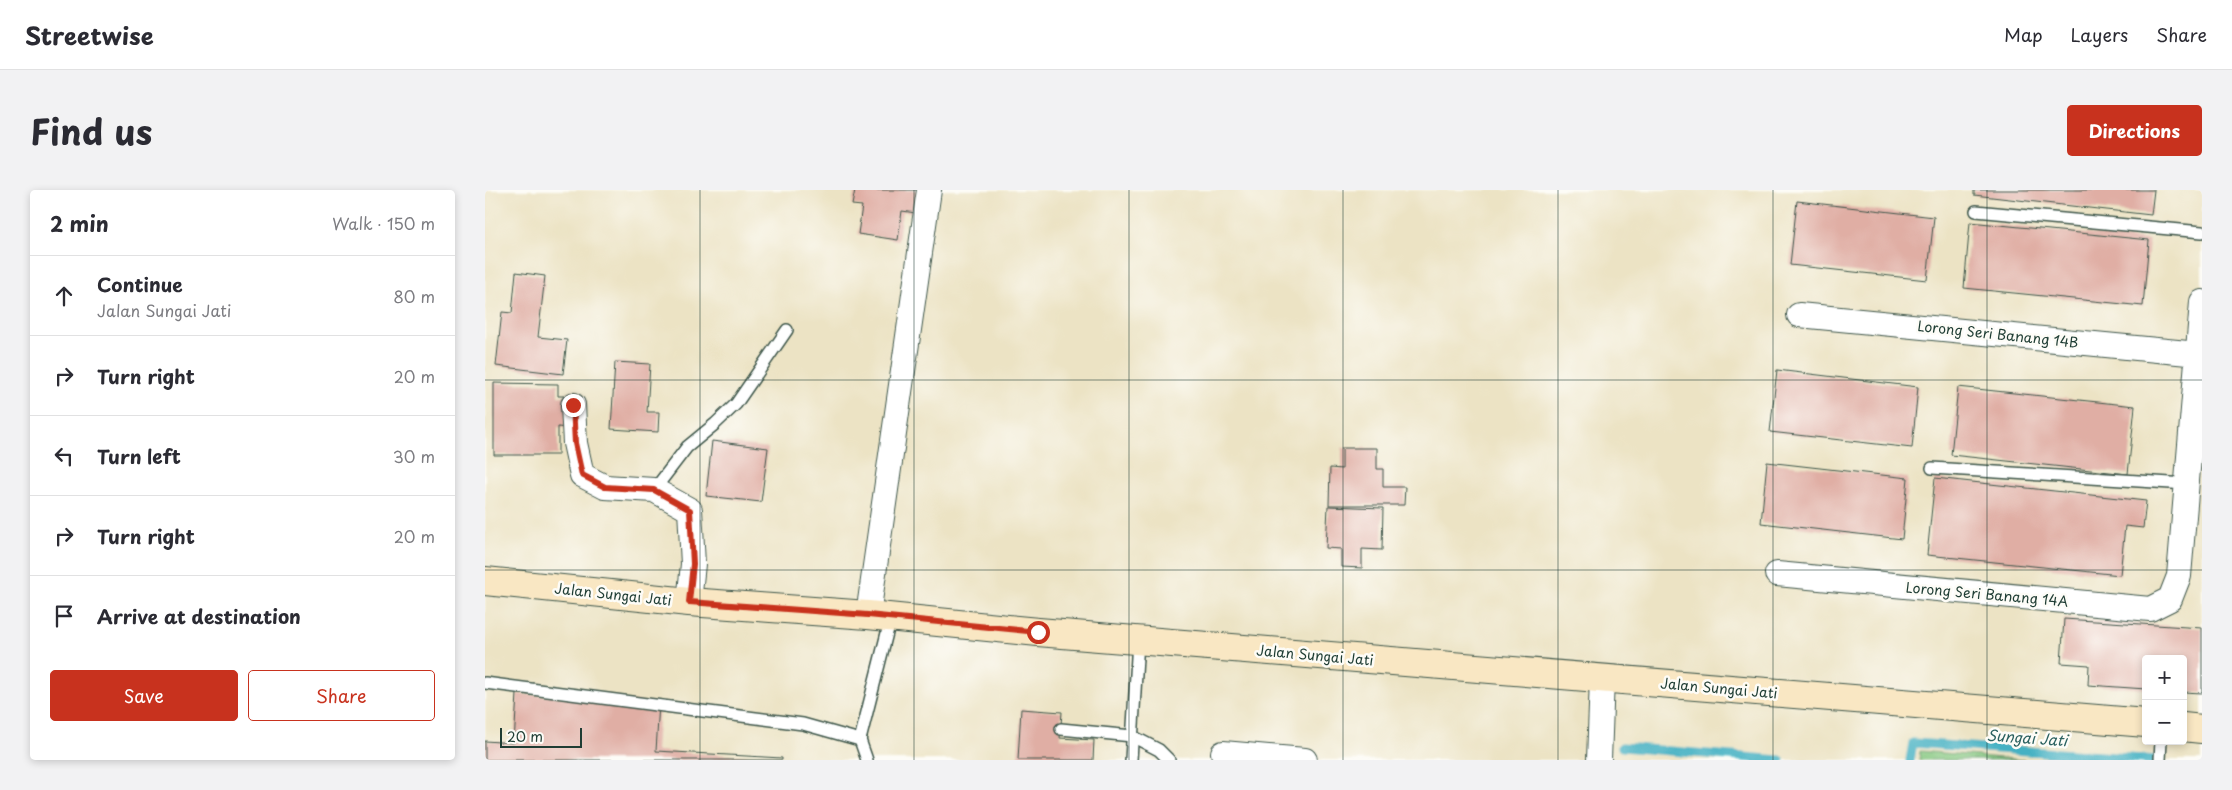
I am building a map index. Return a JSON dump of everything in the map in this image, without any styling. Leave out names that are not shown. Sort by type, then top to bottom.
[{"type":"main road","name":"Jalan Sungai Jati","points":[[485,580],[689,602],[879,616],[1138,640],[2142,723]]},
{"type":"main road","points":[[2187,727],[2202,729]]},
{"type":"street","points":[[879,616],[929,190]]},
{"type":"street","name":"Lorong Seri Banang 14A","points":[[1777,574],[2150,609],[2170,599],[2179,576],[2202,302]]},
{"type":"street","name":"Lorong Seri Banang 14B","points":[[1799,315],[2198,354]]},
{"type":"street","points":[[573,405],[575,443],[582,475],[605,487],[654,490],[690,510],[693,564],[689,602]]},
{"type":"street","points":[[1599,760],[1603,678]]},
{"type":"street","points":[[1223,754],[1305,760]]},
{"type":"lane","points":[[1976,211],[2202,232]]},
{"type":"lane","points":[[654,490],[687,447],[736,404],[787,330]]},
{"type":"lane","points":[[1931,468],[2187,484]]},
{"type":"lane","points":[[867,760],[860,740],[879,616]]},
{"type":"lane","points":[[1131,760],[1138,640]]},
{"type":"lane","points":[[485,683],[803,724],[860,740]]},
{"type":"lane","points":[[1061,729],[1132,736],[1159,750],[1169,760]]},
{"type":"lane","points":[[2159,760],[2161,745]]},
{"type":"green space","points":[[1920,751],[2025,760],[1919,760]]},
{"type":"building","points":[[855,190],[919,190],[916,213],[902,211],[898,240],[858,234],[862,206],[852,205]]},
{"type":"building","points":[[1974,190],[2154,190],[2151,215],[1974,195]]},
{"type":"building","points":[[1797,201],[1934,217],[1927,280],[1790,265]]},
{"type":"building","points":[[1970,222],[2149,240],[2143,306],[1964,288]]},
{"type":"building","points":[[516,272],[545,276],[538,337],[567,340],[563,374],[496,366],[502,312],[512,313]]},
{"type":"building","points":[[615,362],[650,364],[647,412],[659,412],[658,432],[611,429]]},
{"type":"building","points":[[1777,370],[1918,387],[1912,448],[1770,432]]},
{"type":"building","points":[[494,383],[558,384],[558,396],[567,396],[567,428],[558,427],[558,455],[494,455]]},
{"type":"building","points":[[1958,387],[2135,406],[2128,474],[1951,455]]},
{"type":"building","points":[[712,441],[768,448],[761,502],[706,496]]},
{"type":"building","points":[[1342,448],[1377,448],[1377,469],[1383,469],[1383,487],[1405,487],[1404,505],[1329,505],[1330,468],[1342,469]]},
{"type":"building","points":[[1767,462],[1908,478],[1902,539],[1761,523]]},
{"type":"building","points":[[1935,478],[2146,501],[2143,528],[2125,526],[2120,575],[1927,555]]},
{"type":"building","points":[[1328,506],[1383,508],[1382,550],[1362,549],[1362,568],[1341,567],[1341,549],[1326,548]]},
{"type":"building","points":[[2064,619],[2202,628],[2202,693],[2187,692],[2187,655],[2142,655],[2142,689],[2088,685],[2089,665],[2061,663]]},
{"type":"building","points":[[517,694],[659,703],[656,751],[782,758],[782,760],[485,760],[485,741],[514,743]]},
{"type":"building","points":[[1021,709],[1062,712],[1060,738],[1094,740],[1093,760],[1018,760]]},
{"type":"waterway","name":"Sungai Jati","points":[[1910,760],[1913,743],[2158,760]]},
{"type":"waterway","name":"Sungai Jati","points":[[1622,747],[1780,760]]},
{"type":"route","points":[[573,405],[575,443],[582,475],[605,487],[654,490],[690,510],[693,564],[689,602],[868,615],[1038,632]]}]
